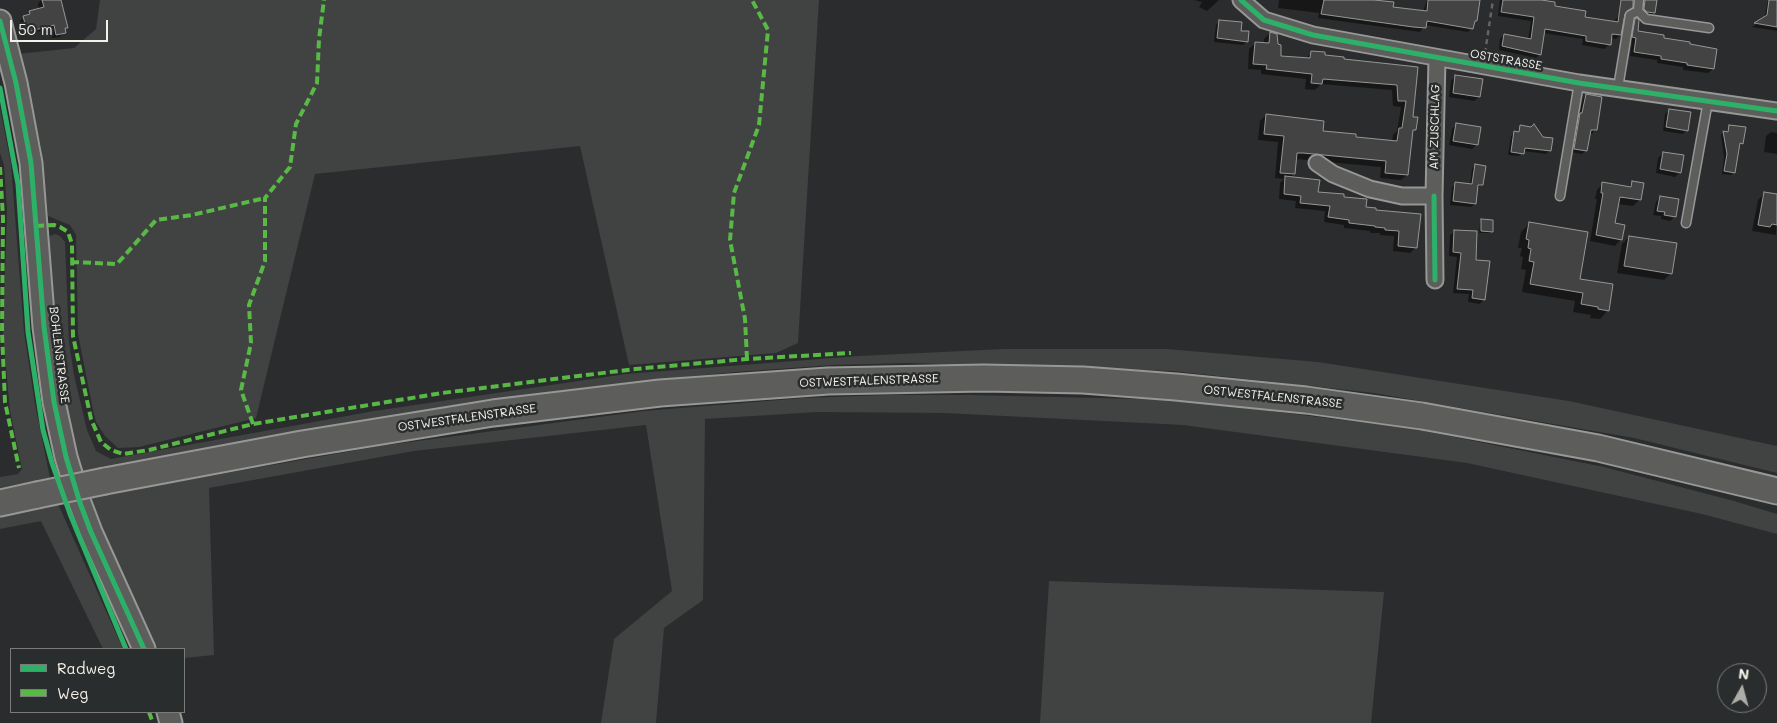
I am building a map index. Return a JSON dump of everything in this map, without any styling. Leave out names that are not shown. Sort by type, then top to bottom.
[{"type":"main road","name":"OSTWESTFALENSTRASSE","points":[[0,502],[302,444],[493,413],[660,392],[747,385],[828,381],[984,378],[1083,380],[1176,387],[1306,400],[1412,414],[1598,448],[1777,491]]},
{"type":"main road","name":"OSTWESTFALENSTRASSE","points":[[1739,483],[1777,495]]},
{"type":"street","name":"OSTSTRASSE","points":[[1241,0],[1264,20],[1313,35],[1578,83],[1777,111]]},
{"type":"street","name":"BOHLENSTRASSE","points":[[0,25],[20,100],[31,163],[44,327],[54,402],[62,438],[86,518],[144,648]]},
{"type":"street","name":"AM ZUSCHLAG","points":[[1435,280],[1434,196],[1437,58]]},
{"type":"street","points":[[1317,163],[1334,174],[1370,189],[1402,196],[1434,196]]},
{"type":"lane","points":[[1638,11],[1639,0]]},
{"type":"lane","points":[[1638,11],[1646,19],[1709,28]]},
{"type":"lane","points":[[1618,88],[1630,15],[1638,11]]},
{"type":"lane","points":[[1560,196],[1578,83]]},
{"type":"lane","points":[[1686,223],[1708,101]]},
{"type":"path","points":[[1483,66],[1493,0]]},
{"type":"shaded area","points":[[100,0],[819,0],[798,343],[776,353],[629,365],[580,146],[315,174],[256,418],[139,447],[118,448],[105,436],[96,422],[78,334],[76,235],[70,225],[48,216],[41,146],[18,54],[74,48],[96,29]]},
{"type":"shaded area","points":[[0,108],[11,164],[24,332],[35,404],[50,478],[0,488],[0,477],[18,474],[22,469],[10,411],[3,334],[7,210],[4,165],[0,153]]},
{"type":"shaded area","points":[[55,234],[60,236],[65,242],[69,342],[74,375],[87,430],[96,451],[111,459],[374,411],[626,374],[859,356],[1004,349],[1167,349],[1318,362],[1569,401],[1777,446],[1777,473],[1634,438],[1374,393],[1173,371],[909,363],[832,365],[736,372],[542,393],[378,418],[81,472],[68,419],[54,327],[48,251],[50,236]]},
{"type":"shaded area","points":[[970,395],[1183,400],[1414,429],[1604,467],[1734,501],[1777,514],[1777,534],[1702,514],[1467,463],[1183,425],[945,413],[817,412],[705,419],[703,600],[664,628],[656,723],[601,723],[614,639],[672,591],[646,425],[414,451],[209,488],[214,655],[185,658],[185,648],[156,648],[104,533],[91,497],[380,446],[644,411],[804,398]]},
{"type":"shaded area","points":[[58,504],[123,648],[103,648],[41,521],[0,529],[0,516]]},
{"type":"shaded area","points":[[1049,581],[1384,592],[1371,723],[1040,723]]},
{"type":"building","points":[[42,0],[61,0],[68,28],[65,28],[66,33],[56,35],[54,25],[27,32],[23,16],[30,14],[29,11],[44,7]]},
{"type":"building","points":[[1324,0],[1394,2],[1393,7],[1427,11],[1428,0],[1480,0],[1477,21],[1475,21],[1473,29],[1427,21],[1426,28],[1413,27],[1321,14]]},
{"type":"building","points":[[1503,0],[1555,2],[1555,6],[1586,11],[1585,17],[1618,22],[1621,0],[1633,0],[1633,7],[1625,14],[1621,35],[1612,34],[1611,45],[1586,41],[1586,36],[1545,29],[1541,55],[1502,46],[1504,34],[1531,39],[1534,17],[1501,12]]},
{"type":"building","points":[[1645,0],[1657,0],[1655,13],[1647,12],[1644,9]]},
{"type":"building","points":[[1769,0],[1777,0],[1777,27],[1754,23],[1767,15]]},
{"type":"building","points":[[1635,19],[1639,20],[1638,31],[1664,35],[1664,38],[1717,49],[1714,69],[1661,59],[1661,56],[1634,52],[1636,38],[1632,37]]},
{"type":"building","points":[[1219,20],[1242,22],[1241,31],[1249,31],[1248,42],[1217,38]]},
{"type":"building","points":[[1270,32],[1277,34],[1278,44],[1281,45],[1281,56],[1310,58],[1311,51],[1325,52],[1325,55],[1344,57],[1344,59],[1418,67],[1413,117],[1418,117],[1416,130],[1413,130],[1408,175],[1385,173],[1386,161],[1303,153],[1297,153],[1295,174],[1280,173],[1284,136],[1264,134],[1266,114],[1324,121],[1323,131],[1356,134],[1356,137],[1397,141],[1399,128],[1402,128],[1406,101],[1398,101],[1397,85],[1323,79],[1322,84],[1311,83],[1312,74],[1266,69],[1267,65],[1253,64],[1255,42],[1269,43]]},
{"type":"building","points":[[1455,75],[1483,79],[1480,97],[1453,93]]},
{"type":"building","points":[[1586,94],[1602,97],[1597,130],[1591,130],[1587,151],[1574,149],[1580,113],[1582,113]]},
{"type":"building","points":[[1669,109],[1691,112],[1688,131],[1666,127]]},
{"type":"building","points":[[1456,123],[1481,127],[1478,145],[1453,141]]},
{"type":"building","points":[[1534,124],[1543,137],[1553,138],[1551,151],[1525,148],[1524,154],[1511,152],[1514,131],[1519,132],[1520,125],[1531,127]]},
{"type":"building","points":[[1729,125],[1746,127],[1743,144],[1740,143],[1735,173],[1724,171],[1727,154],[1723,131],[1728,132]]},
{"type":"building","points":[[1663,152],[1684,155],[1681,173],[1660,169]]},
{"type":"building","points":[[1475,164],[1486,166],[1483,185],[1478,185],[1476,204],[1453,201],[1455,182],[1472,184]]},
{"type":"building","points":[[1285,176],[1320,180],[1318,192],[1344,194],[1344,197],[1367,199],[1366,207],[1376,208],[1376,210],[1421,214],[1417,248],[1398,246],[1399,231],[1349,223],[1349,220],[1328,217],[1330,206],[1300,203],[1301,196],[1284,194]]},
{"type":"building","points":[[1632,181],[1644,183],[1641,200],[1620,197],[1615,223],[1625,225],[1622,240],[1596,235],[1603,193],[1601,193],[1602,182],[1631,187]]},
{"type":"building","points":[[1764,192],[1777,194],[1777,225],[1772,224],[1770,227],[1758,225]]},
{"type":"building","points":[[1660,196],[1679,199],[1676,217],[1664,215],[1665,212],[1657,211]]},
{"type":"building","points":[[1481,219],[1493,220],[1493,232],[1481,231]]},
{"type":"building","points":[[1529,222],[1588,232],[1580,279],[1613,284],[1609,311],[1581,304],[1583,293],[1530,284],[1534,262],[1529,261],[1531,249],[1528,248],[1529,240],[1526,239]]},
{"type":"building","points":[[1454,230],[1477,231],[1476,260],[1490,261],[1485,300],[1472,298],[1473,290],[1457,289],[1461,253],[1453,252]]},
{"type":"building","points":[[1629,236],[1677,243],[1672,274],[1624,266]]},
{"type":"marked path","points":[[253,424],[241,390],[251,343],[249,305],[265,261],[265,198],[290,167],[296,124],[317,83],[319,39],[324,0]]},
{"type":"marked path","points":[[747,359],[745,319],[730,240],[734,193],[759,125],[768,30],[752,0]]},
{"type":"marked path","points":[[0,167],[3,218],[2,333],[5,402],[19,468]]},
{"type":"marked path","points":[[71,262],[117,264],[156,220],[192,215],[265,198]]},
{"type":"marked path","points":[[36,226],[54,225],[68,232],[72,244],[73,336],[91,419],[101,442],[111,450],[123,454],[149,450],[253,424],[442,393],[635,369],[747,359],[851,353]]},
{"type":"marked path","points":[[149,713],[153,723]]},
{"type":"cycle path","points":[[1241,0],[1264,20],[1313,35],[1579,83],[1777,111]]},
{"type":"cycle path","points":[[0,21],[16,83],[31,163],[44,327],[54,402],[66,457],[91,532],[144,648]]},
{"type":"cycle path","points":[[0,88],[18,184],[28,332],[43,430],[52,463],[70,514],[126,648]]},
{"type":"cycle path","points":[[1434,196],[1435,280]]}]
